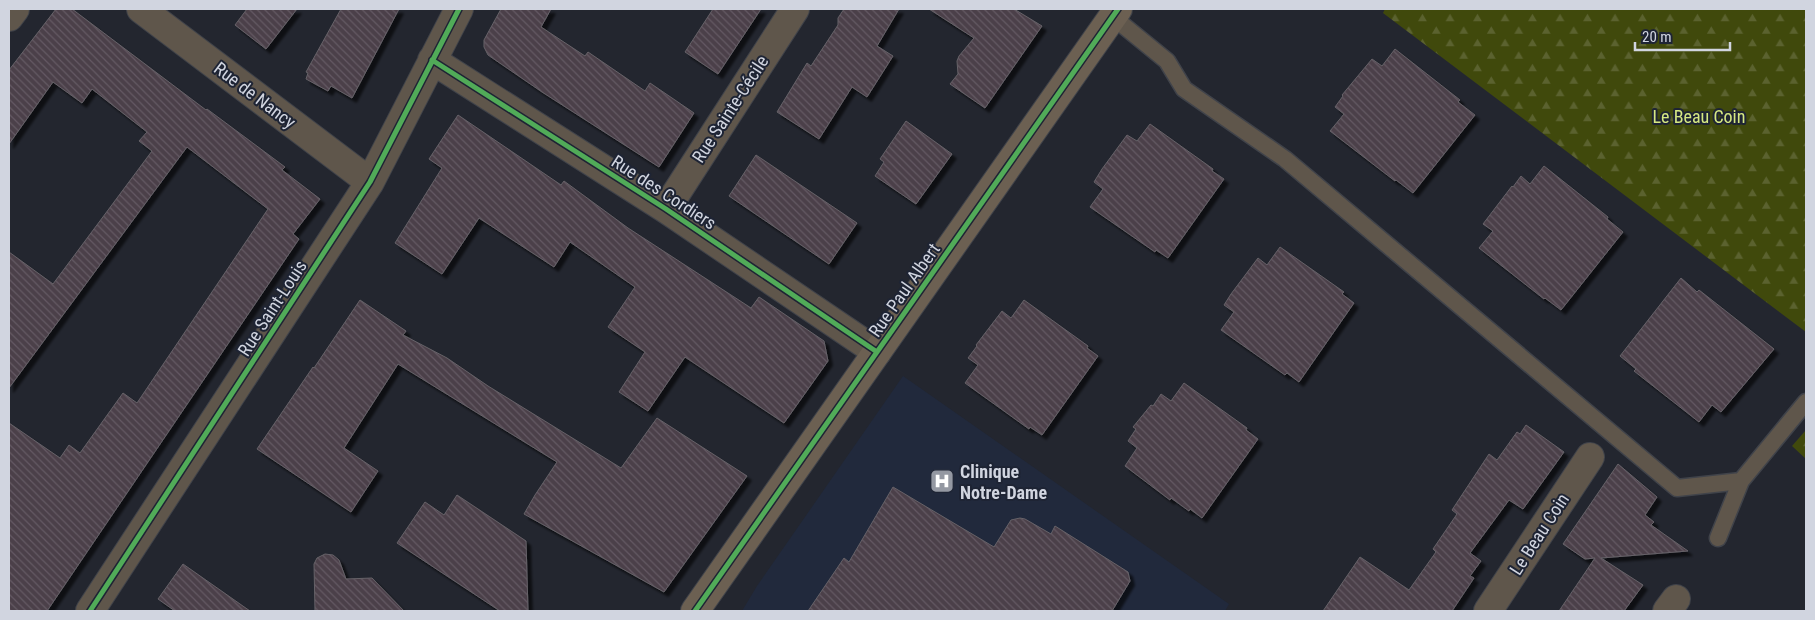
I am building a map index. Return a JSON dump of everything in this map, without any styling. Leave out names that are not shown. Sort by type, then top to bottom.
[{"type":"main road","name":"Rue Paul Albert","points":[[695,611],[877,352],[1110,11]]},
{"type":"street","points":[[9,17],[15,9]]},
{"type":"street","name":"Rue de Nancy","points":[[141,9],[370,182]]},
{"type":"street","name":"Rue Saint-Louis","points":[[90,611],[370,182],[459,9]]},
{"type":"street","name":"Rue Sainte-Cécile","points":[[666,209],[795,9]]},
{"type":"street","name":"Rue des Cordiers","points":[[432,60],[666,209],[877,352]]},
{"type":"street","name":"Le Beau Coin","points":[[1488,611],[1590,457]]},
{"type":"lane","points":[[1110,11],[1167,61],[1184,89],[1285,159],[1677,488],[1741,481]]},
{"type":"lane","points":[[1718,538],[1741,481],[1806,402]]},
{"type":"shaded area","name":"Clinique Notre-Dame","points":[[903,376],[1229,604],[1225,611],[742,611],[757,586]]},
{"type":"green space","name":"Le Beau Coin","points":[[1385,9],[1806,9],[1806,332],[1383,13]]},
{"type":"green space","points":[[1806,430],[1806,459],[1792,446]]},
{"type":"building","points":[[56,9],[72,9],[285,167],[282,170],[320,199],[293,234],[299,239],[47,611],[9,611],[9,423],[60,458],[69,445],[80,453],[123,393],[137,403],[268,209],[187,147],[9,388],[9,252],[53,284],[152,151],[139,141],[147,132],[92,89],[82,103],[53,82],[9,144],[9,70]]},
{"type":"building","points":[[247,9],[297,9],[266,49],[235,25]]},
{"type":"building","points":[[341,9],[399,9],[352,98],[331,86],[328,91],[306,79],[308,73],[306,72]]},
{"type":"building","points":[[501,9],[551,9],[541,27],[585,56],[588,52],[645,91],[650,83],[694,113],[659,167],[488,55],[484,47],[484,40]]},
{"type":"building","points":[[713,9],[761,9],[718,74],[685,52]]},
{"type":"building","points":[[844,9],[899,9],[877,46],[893,56],[867,97],[852,87],[819,139],[777,112],[807,63],[811,66],[838,25],[838,18]]},
{"type":"building","points":[[929,9],[1014,9],[1042,26],[985,108],[950,84],[958,74],[957,61],[959,56],[974,38]]},
{"type":"building","points":[[1395,49],[1460,100],[1458,102],[1475,115],[1413,193],[1330,131],[1344,114],[1335,107],[1342,95],[1372,59],[1382,66]]},
{"type":"building","points":[[458,115],[561,185],[564,181],[628,228],[751,308],[759,297],[824,341],[828,361],[784,423],[685,357],[648,411],[619,392],[645,352],[608,327],[635,287],[570,242],[554,267],[479,218],[442,274],[395,243],[442,168],[429,159]]},
{"type":"building","points":[[906,121],[952,154],[916,204],[875,176],[884,162],[880,159]]},
{"type":"building","points":[[1150,124],[1224,179],[1168,258],[1156,250],[1155,252],[1090,207],[1103,189],[1094,182],[1102,169],[1127,135],[1137,141]]},
{"type":"building","points":[[756,155],[857,223],[829,264],[729,196]]},
{"type":"building","points":[[1544,166],[1608,217],[1607,219],[1623,232],[1561,310],[1479,248],[1493,231],[1483,224],[1512,186],[1521,176],[1530,184]]},
{"type":"building","points":[[1280,247],[1344,292],[1342,294],[1354,303],[1299,382],[1287,373],[1285,375],[1221,330],[1234,312],[1224,305],[1231,294],[1258,258],[1267,265]]},
{"type":"building","points":[[1681,278],[1774,349],[1721,412],[1712,405],[1699,422],[1634,371],[1636,369],[1620,356]]},
{"type":"building","points":[[360,300],[406,331],[403,335],[447,358],[488,386],[621,468],[657,418],[747,476],[664,592],[524,514],[557,462],[398,364],[344,448],[378,471],[351,512],[257,449]]},
{"type":"building","points":[[1024,300],[1088,346],[1087,348],[1098,356],[1042,435],[1030,427],[1029,429],[965,383],[978,365],[968,358],[976,345],[1002,311],[1011,318]]},
{"type":"building","points":[[1184,383],[1247,428],[1246,430],[1258,439],[1202,518],[1171,498],[1170,500],[1125,466],[1137,448],[1128,441],[1136,429],[1133,427],[1151,405],[1153,406],[1161,394],[1171,401]]},
{"type":"building","points":[[1526,425],[1564,452],[1523,509],[1509,500],[1470,553],[1481,561],[1470,576],[1474,578],[1452,611],[1323,611],[1360,557],[1409,590],[1436,552],[1433,549],[1457,514],[1452,510],[1489,454],[1497,460],[1517,432],[1520,434]]},
{"type":"building","points":[[1618,464],[1657,497],[1645,515],[1654,522],[1651,525],[1688,551],[1601,558],[1643,585],[1624,611],[1559,611],[1595,558],[1585,559],[1563,544]]},
{"type":"building","points":[[893,487],[994,547],[1011,520],[1025,519],[1051,534],[1055,526],[1128,572],[1130,581],[1112,611],[808,611],[844,558],[849,562]]},
{"type":"building","points":[[457,495],[526,541],[528,611],[500,611],[397,543],[425,502],[444,515]]},
{"type":"building","points":[[325,554],[333,555],[339,560],[346,579],[372,578],[404,611],[315,611],[314,564],[317,558]]},
{"type":"building","points":[[183,564],[250,611],[175,611],[158,599]]},
{"type":"cycle path","points":[[90,611],[370,182],[459,9]]},
{"type":"cycle path","points":[[695,611],[1118,9]]},
{"type":"cycle path","points":[[432,60],[666,209],[877,352]]},
{"type":"place","name":"Clinique Notre-Dame","points":[[942,481]]}]
